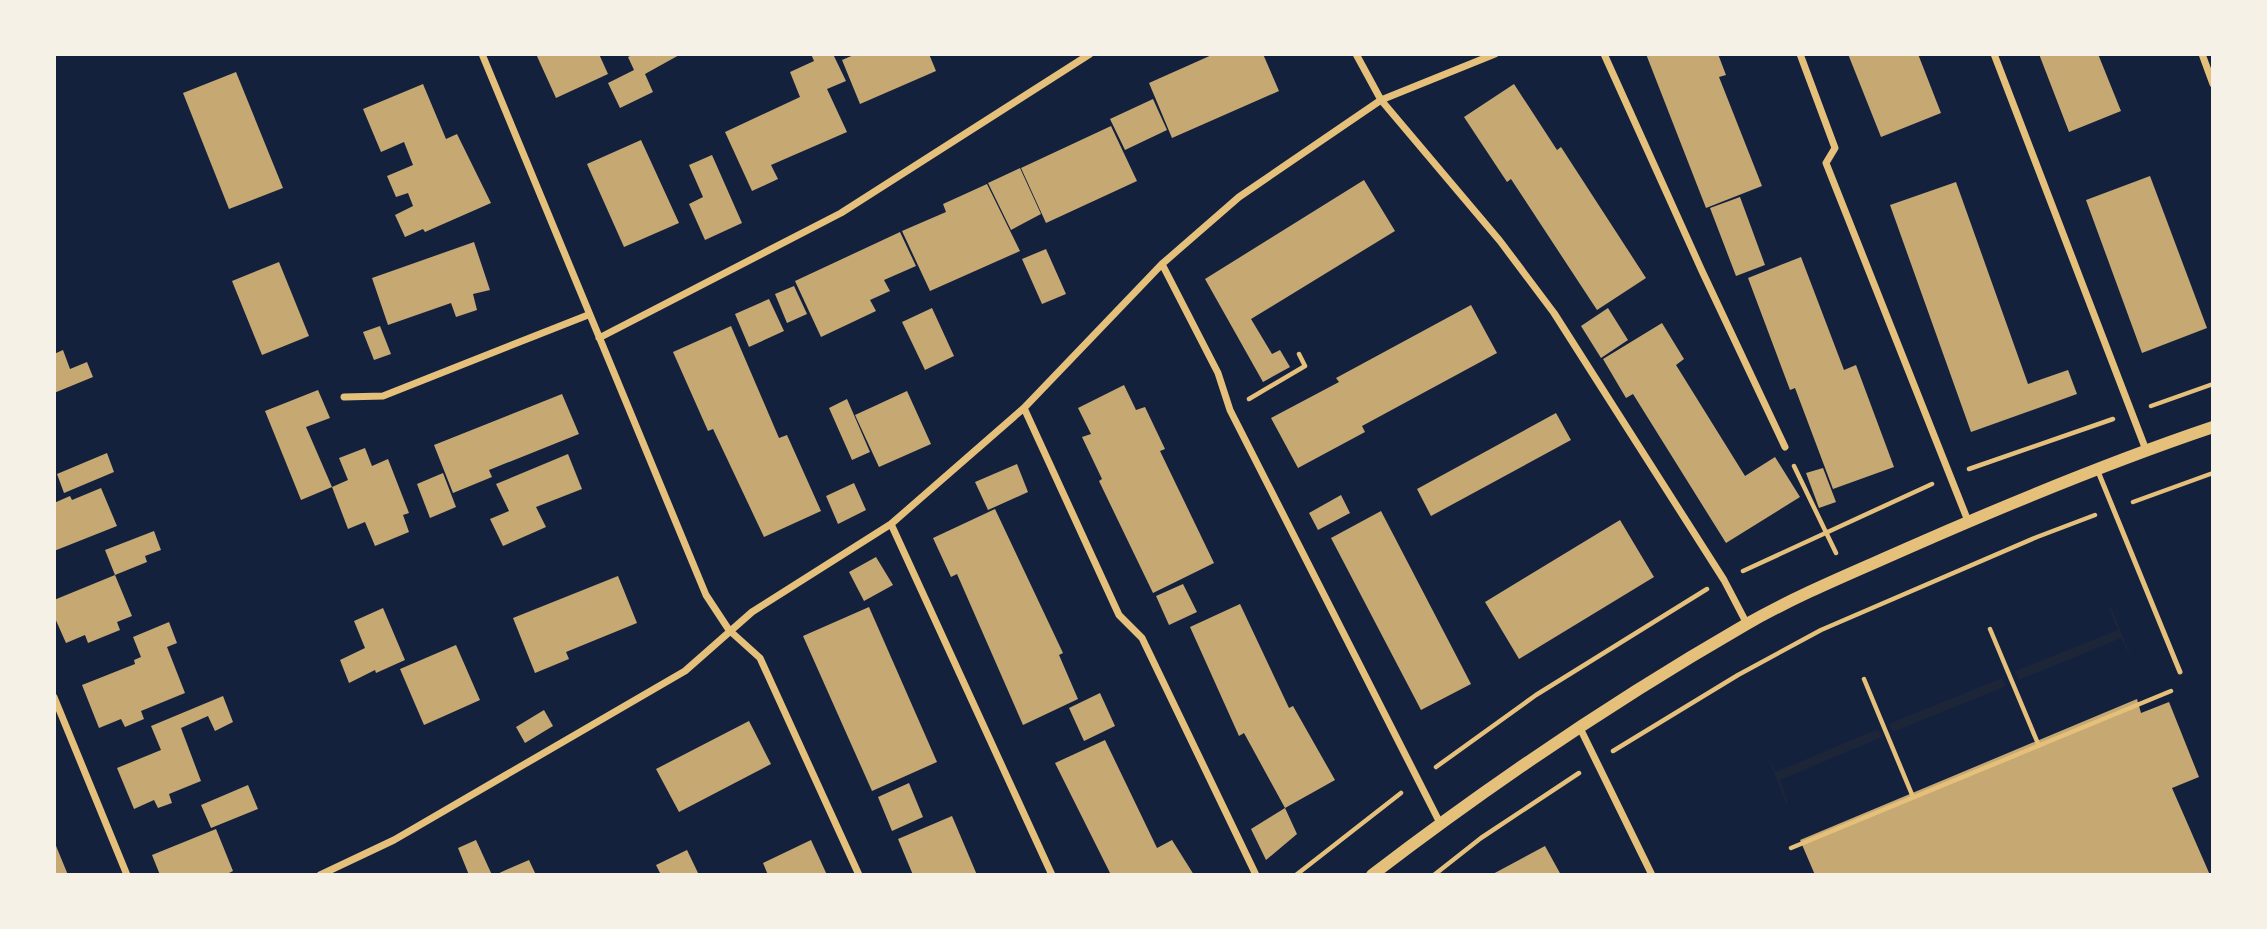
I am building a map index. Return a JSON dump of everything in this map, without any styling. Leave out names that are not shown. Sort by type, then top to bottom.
[{"type":"street","points":[[482,54],[706,595],[729,630],[760,658],[859,875]]},
{"type":"street","points":[[598,338],[841,213],[1090,54]]},
{"type":"street","points":[[1356,54],[1381,100],[1500,241],[1554,313],[1724,580],[1747,624]]},
{"type":"street","points":[[320,875],[394,840],[685,671],[752,612],[891,524],[1024,408],[1162,264],[1239,197],[1381,100],[1495,54]]},
{"type":"street","points":[[1604,54],[1785,447]]},
{"type":"street","points":[[1800,54],[1835,148],[1826,163],[1968,521]]},
{"type":"street","points":[[1994,54],[2146,450]]},
{"type":"street","points":[[2202,54],[2213,84]]},
{"type":"street","points":[[1162,264],[1218,373],[1230,410],[1440,823]]},
{"type":"street","points":[[344,397],[383,396],[588,314]]},
{"type":"street","points":[[1024,408],[1119,615],[1142,638],[1256,875]]},
{"type":"street","points":[[1372,875],[1440,823],[1579,726],[1747,624],[1847,575],[1968,521],[2146,450],[2213,427]]},
{"type":"street","points":[[891,524],[1052,875]]},
{"type":"street","points":[[54,697],[127,875]]},
{"type":"street","points":[[1579,726],[1652,875]]},
{"type":"lane","points":[[2097,469],[2180,673]]},
{"type":"path","points":[[1230,410],[1305,366],[1299,354]]},
{"type":"path","points":[[1785,447],[1847,575]]},
{"type":"path","points":[[1434,875],[1481,838],[1597,760],[1738,675],[1821,630],[2037,537],[2213,472]]},
{"type":"path","points":[[1990,629],[2039,746]]},
{"type":"path","points":[[1864,679],[1913,797]]},
{"type":"path","points":[[1791,848],[2174,690]]},
{"type":"shaded area","points":[[2111,607],[2132,660],[2121,638],[2019,680],[2015,671],[2118,630],[2109,608]]},
{"type":"shaded area","points":[[2002,678],[2006,686],[1893,732],[1889,724]]},
{"type":"shaded area","points":[[1878,729],[1882,737],[1780,780],[1788,802],[1786,803],[1765,750],[1776,772]]},
{"type":"building","points":[[536,54],[599,54],[608,74],[556,98]]},
{"type":"building","points":[[634,54],[681,54],[645,74],[653,92],[620,108],[608,83],[634,70],[628,57]]},
{"type":"building","points":[[811,54],[833,54],[846,81],[827,89],[847,132],[771,165],[778,179],[752,191],[725,132],[800,97],[790,72],[814,61]]},
{"type":"building","points":[[856,54],[929,54],[936,71],[860,104],[842,60]]},
{"type":"building","points":[[1214,54],[1263,54],[1279,91],[1172,138],[1149,83]]},
{"type":"building","points":[[1646,54],[1718,54],[1726,75],[1719,77],[1762,186],[1706,208]]},
{"type":"building","points":[[1848,54],[1918,54],[1941,113],[1881,137]]},
{"type":"building","points":[[2039,54],[2098,54],[2121,111],[2069,132]]},
{"type":"building","points":[[236,72],[283,188],[229,209],[183,93]]},
{"type":"building","points":[[423,84],[446,139],[457,134],[491,203],[425,232],[423,229],[405,237],[395,215],[413,206],[408,193],[396,197],[387,176],[413,165],[404,142],[381,152],[363,109]]},
{"type":"building","points":[[1514,84],[1557,150],[1561,147],[1646,278],[1597,310],[1511,179],[1507,182],[1464,117]]},
{"type":"building","points":[[1153,99],[1167,130],[1125,150],[1110,119]]},
{"type":"building","points":[[1111,126],[1137,181],[1046,223],[1021,168]]},
{"type":"building","points":[[641,140],[679,223],[624,247],[587,164]]},
{"type":"building","points":[[712,155],[742,223],[705,240],[689,204],[703,197],[689,165]]},
{"type":"building","points":[[1020,168],[1041,214],[1011,230],[988,183]]},
{"type":"building","points":[[2150,176],[2207,328],[2142,353],[2086,200]]},
{"type":"building","points":[[1364,180],[1395,231],[1251,319],[1272,354],[1280,350],[1290,367],[1263,382],[1205,279]]},
{"type":"building","points":[[1956,182],[2028,384],[2068,370],[2077,394],[1971,432],[1890,205]]},
{"type":"building","points":[[987,184],[1020,251],[930,291],[902,231],[946,212],[943,204]]},
{"type":"building","points":[[1740,197],[1765,265],[1736,276],[1710,208]]},
{"type":"building","points":[[900,232],[916,266],[884,280],[890,291],[870,300],[876,311],[821,337],[795,281]]},
{"type":"building","points":[[474,242],[490,290],[473,294],[477,310],[456,317],[451,303],[388,325],[372,278]]},
{"type":"building","points":[[1046,249],[1066,294],[1042,304],[1022,259]]},
{"type":"building","points":[[1801,257],[1844,370],[1856,365],[1894,467],[1833,489],[1795,388],[1790,390],[1748,278]]},
{"type":"building","points":[[279,262],[309,336],[262,355],[232,281]]},
{"type":"building","points":[[794,286],[807,314],[787,323],[775,294]]},
{"type":"building","points":[[769,299],[784,331],[749,347],[735,314]]},
{"type":"building","points":[[1471,305],[1497,353],[1362,426],[1365,432],[1298,468],[1271,418],[1339,382],[1336,378]]},
{"type":"building","points":[[932,308],[954,356],[925,370],[902,322]]},
{"type":"building","points":[[1608,308],[1628,340],[1601,358],[1581,326]]},
{"type":"building","points":[[1662,323],[1684,359],[1676,365],[1745,476],[1775,457],[1800,497],[1726,543],[1633,394],[1626,398],[1603,359]]},
{"type":"building","points":[[380,326],[391,354],[374,360],[363,332]]},
{"type":"building","points":[[731,326],[779,438],[787,435],[821,511],[764,537],[713,429],[708,431],[673,352]]},
{"type":"building","points":[[63,350],[70,369],[87,362],[93,377],[54,393],[54,354]]},
{"type":"building","points":[[1124,385],[1136,410],[1145,407],[1165,449],[1160,451],[1214,563],[1153,593],[1099,481],[1102,479],[1082,437],[1091,434],[1078,408]]},
{"type":"building","points":[[318,390],[330,418],[306,427],[332,487],[301,500],[265,411]]},
{"type":"building","points":[[907,391],[931,444],[879,467],[855,415]]},
{"type":"building","points":[[562,394],[579,434],[489,470],[492,477],[453,493],[434,445]]},
{"type":"building","points":[[847,399],[870,452],[852,460],[829,408]]},
{"type":"building","points":[[1556,413],[1571,440],[1431,516],[1417,489]]},
{"type":"building","points":[[365,448],[372,466],[388,459],[409,513],[403,515],[409,532],[375,546],[365,522],[348,529],[332,487],[348,480],[339,458]]},
{"type":"building","points":[[107,453],[114,472],[64,493],[57,474]]},
{"type":"building","points":[[568,454],[582,489],[536,507],[546,527],[503,546],[490,519],[509,511],[496,484]]},
{"type":"building","points":[[1017,464],[1028,492],[988,510],[975,482]]},
{"type":"building","points":[[1823,468],[1836,502],[1819,508],[1806,473]]},
{"type":"building","points":[[443,473],[456,507],[430,518],[417,484]]},
{"type":"building","points":[[854,483],[866,510],[838,524],[826,496]]},
{"type":"building","points":[[101,488],[117,526],[54,551],[54,503],[70,496],[72,500]]},
{"type":"building","points":[[1341,495],[1350,513],[1318,530],[1309,513]]},
{"type":"building","points":[[995,509],[1063,653],[1059,655],[1078,699],[1023,725],[957,574],[951,577],[933,538]]},
{"type":"building","points":[[1381,511],[1471,684],[1421,710],[1331,538]]},
{"type":"building","points":[[1620,520],[1654,577],[1519,659],[1485,602]]},
{"type":"building","points":[[154,531],[161,550],[145,556],[147,562],[115,575],[105,550]]},
{"type":"building","points":[[876,557],[893,585],[864,601],[849,572]]},
{"type":"building","points":[[115,575],[132,616],[117,622],[120,630],[88,643],[85,635],[66,643],[54,616],[54,600]]},
{"type":"building","points":[[618,576],[637,623],[566,652],[569,659],[535,673],[513,618]]},
{"type":"building","points":[[1183,584],[1197,612],[1169,625],[1156,596]]},
{"type":"building","points":[[1240,604],[1289,708],[1293,706],[1335,780],[1285,808],[1244,733],[1239,736],[1190,627]]},
{"type":"building","points":[[869,607],[937,762],[872,791],[803,636]]},
{"type":"building","points":[[383,608],[405,660],[376,673],[375,670],[349,683],[340,660],[365,648],[354,621]]},
{"type":"building","points":[[169,622],[177,643],[167,647],[185,693],[141,711],[144,719],[125,727],[121,719],[99,728],[82,685],[135,664],[134,660],[141,657],[133,637]]},
{"type":"building","points":[[456,645],[480,700],[424,725],[400,669]]},
{"type":"building","points":[[1100,693],[1115,726],[1084,741],[1069,708]]},
{"type":"building","points":[[223,696],[233,722],[215,731],[208,716],[181,728],[201,781],[169,794],[172,803],[158,808],[154,800],[134,809],[117,768],[161,750],[151,726]]},
{"type":"building","points":[[2137,699],[2141,713],[2169,702],[2199,777],[2172,788],[2210,875],[1815,875],[1800,840]]},
{"type":"building","points":[[544,710],[553,726],[525,743],[516,727]]},
{"type":"building","points":[[749,721],[771,764],[679,812],[656,769]]},
{"type":"building","points":[[1105,740],[1157,848],[1172,840],[1194,875],[1110,873],[1055,763]]},
{"type":"building","points":[[909,783],[923,817],[892,831],[878,797]]},
{"type":"building","points":[[248,785],[258,809],[211,828],[201,805]]},
{"type":"building","points":[[1285,808],[1297,834],[1266,860],[1251,829]]},
{"type":"building","points":[[952,816],[977,875],[913,875],[898,839]]},
{"type":"building","points":[[216,829],[233,871],[225,875],[160,875],[152,855]]},
{"type":"building","points":[[476,840],[492,875],[469,875],[458,848]]},
{"type":"building","points":[[811,840],[827,875],[768,875],[763,863]]},
{"type":"building","points":[[54,841],[68,875],[54,875]]},
{"type":"building","points":[[1545,846],[1561,875],[1491,875]]},
{"type":"building","points":[[687,850],[699,875],[661,875],[656,865]]},
{"type":"building","points":[[529,860],[536,875],[495,875],[508,869]]}]
